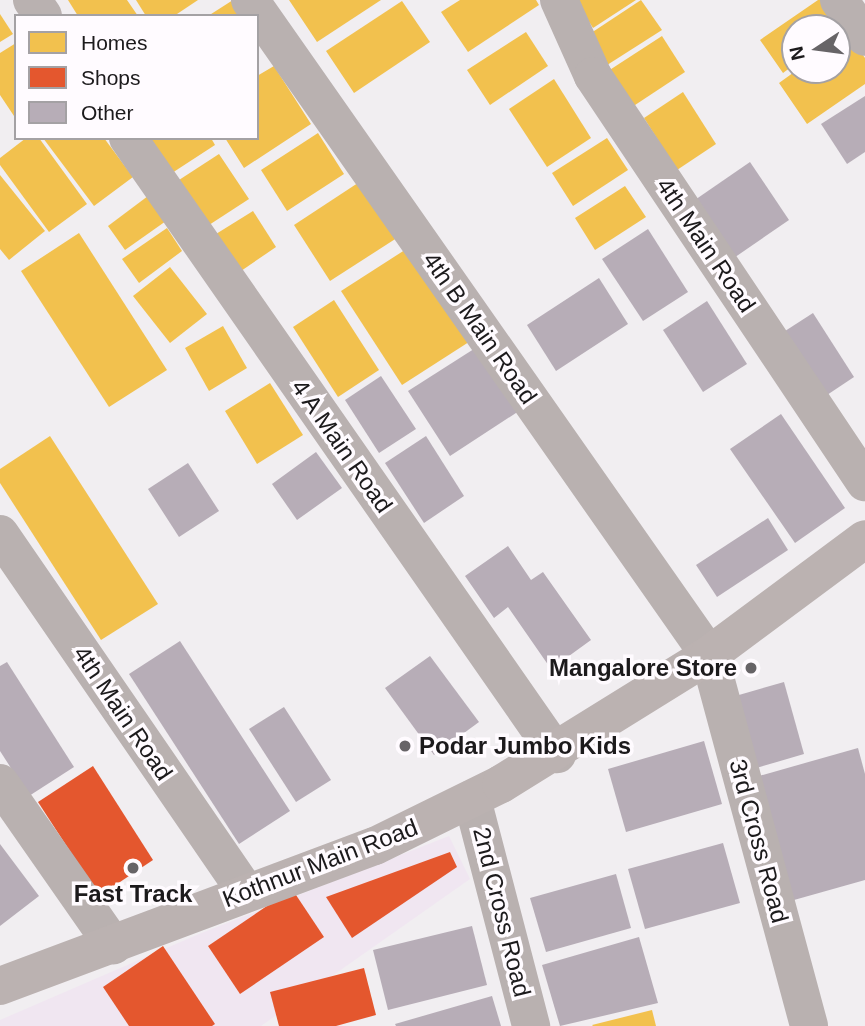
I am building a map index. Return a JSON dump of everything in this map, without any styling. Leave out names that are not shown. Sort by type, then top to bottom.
[{"type":"main road","name":"Kothnur Main Road","points":[[0,986],[375,846],[472,799],[556,754],[709,655],[865,539]]},
{"type":"street","name":"4th B Main Road","points":[[250,0],[709,655]]},
{"type":"street","name":"4th Main Road","points":[[559,0],[593,76],[865,482]]},
{"type":"street","points":[[839,0],[865,37]]},
{"type":"street","name":"4 A Main Road","points":[[129,140],[556,754]]},
{"type":"street","name":"4th Main Road","points":[[0,534],[246,892]]},
{"type":"street","name":"3rd Cross Road","points":[[709,655],[808,1026]]},
{"type":"street","points":[[0,783],[113,945]]},
{"type":"street","name":"2nd Cross Road","points":[[472,799],[531,1026]]},
{"type":"shaded area","points":[[449,836],[470,879],[261,1026],[0,1026],[0,1020],[199,934]]},
{"type":"building: Homes","points":[[68,0],[127,0],[137,14],[77,14]]},
{"type":"building: Homes","points":[[136,0],[198,0],[177,14],[145,14]]},
{"type":"building: Homes","points":[[233,0],[253,14],[211,14]]},
{"type":"building: Homes","points":[[289,0],[381,0],[317,42]]},
{"type":"building: Homes","points":[[460,0],[536,0],[539,5],[468,52],[441,12]]},
{"type":"building: Homes","points":[[575,0],[636,0],[593,28]]},
{"type":"building: Homes","points":[[641,0],[662,30],[604,67],[585,37]]},
{"type":"building: Homes","points":[[818,0],[828,0],[838,14],[798,14]]},
{"type":"building: Homes","points":[[402,1],[430,42],[354,93],[326,51]]},
{"type":"building: Homes","points":[[0,14],[13,34],[0,42]]},
{"type":"building: Homes","points":[[781,26],[781,70],[760,40]]},
{"type":"building: Homes","points":[[526,32],[548,66],[490,105],[467,70]]},
{"type":"building: Homes","points":[[662,36],[685,72],[629,109],[605,73]]},
{"type":"building: Homes","points":[[851,38],[865,58],[865,84],[807,124],[779,83],[851,84]]},
{"type":"building: Homes","points":[[14,44],[14,116],[0,95],[0,53]]},
{"type":"building: Homes","points":[[274,66],[311,124],[244,168],[226,140],[259,140],[259,75]]},
{"type":"building: Homes","points":[[554,79],[591,138],[547,167],[509,109]]},
{"type":"building: Homes","points":[[683,92],[716,144],[677,170],[644,118]]},
{"type":"building: Homes","points":[[318,133],[344,174],[287,211],[261,170]]},
{"type":"building: Homes","points":[[607,138],[628,170],[573,206],[552,173]]},
{"type":"building: Homes","points":[[23,140],[40,140],[87,204],[49,232],[0,165],[0,158]]},
{"type":"building: Homes","points":[[44,140],[105,140],[133,177],[94,206]]},
{"type":"building: Homes","points":[[150,140],[212,140],[215,145],[172,173]]},
{"type":"building: Homes","points":[[219,154],[249,199],[209,225],[179,180]]},
{"type":"building: Homes","points":[[0,175],[45,231],[9,260],[0,249]]},
{"type":"building: Homes","points":[[367,177],[403,234],[330,281],[294,225]]},
{"type":"building: Homes","points":[[625,186],[646,217],[595,250],[575,218]]},
{"type":"building: Homes","points":[[148,196],[166,221],[125,250],[108,226]]},
{"type":"building: Homes","points":[[253,211],[276,247],[241,271],[216,234]]},
{"type":"building: Homes","points":[[167,228],[182,251],[139,283],[122,259]]},
{"type":"building: Homes","points":[[79,233],[167,370],[109,407],[21,271]]},
{"type":"building: Homes","points":[[411,246],[472,340],[402,385],[341,291]]},
{"type":"building: Homes","points":[[170,267],[207,314],[170,343],[133,296]]},
{"type":"building: Homes","points":[[334,300],[379,370],[338,397],[293,327]]},
{"type":"building: Homes","points":[[223,326],[247,368],[209,391],[185,348]]},
{"type":"building: Homes","points":[[270,383],[303,435],[257,464],[225,411]]},
{"type":"building: Homes","points":[[50,436],[158,604],[101,640],[0,483],[0,469]]},
{"type":"building: Homes","points":[[652,1010],[656,1026],[592,1025]]},
{"type":"building: Shops","points":[[93,766],[153,860],[99,896],[38,802]]},
{"type":"building: Shops","points":[[450,852],[457,867],[352,938],[326,897]]},
{"type":"building: Shops","points":[[292,889],[324,937],[240,994],[208,946]]},
{"type":"building: Shops","points":[[163,946],[215,1024],[212,1026],[129,1026],[103,987]]},
{"type":"building: Shops","points":[[364,968],[376,1015],[336,1026],[279,1026],[270,992]]},
{"type":"building: Other","points":[[865,96],[865,152],[847,164],[821,124]]},
{"type":"building: Other","points":[[750,162],[789,220],[728,262],[689,204]]},
{"type":"building: Other","points":[[648,229],[688,292],[643,321],[602,259]]},
{"type":"building: Other","points":[[599,278],[628,324],[556,371],[527,325]]},
{"type":"building: Other","points":[[707,301],[747,364],[703,392],[663,330]]},
{"type":"building: Other","points":[[813,313],[854,377],[824,397],[782,333]]},
{"type":"building: Other","points":[[477,347],[519,411],[450,456],[408,391]]},
{"type":"building: Other","points":[[381,376],[416,429],[379,453],[345,400]]},
{"type":"building: Other","points":[[781,414],[845,508],[795,543],[730,449]]},
{"type":"building: Other","points":[[426,436],[464,496],[424,523],[385,463]]},
{"type":"building: Other","points":[[316,452],[342,488],[297,520],[272,484]]},
{"type":"building: Other","points":[[188,463],[219,511],[179,537],[148,489]]},
{"type":"building: Other","points":[[768,518],[788,550],[717,597],[696,565]]},
{"type":"building: Other","points":[[508,546],[531,580],[543,572],[591,640],[551,669],[508,607],[494,618],[465,576]]},
{"type":"building: Other","points":[[180,641],[290,811],[239,844],[129,674]]},
{"type":"building: Other","points":[[430,656],[479,722],[434,755],[385,688]]},
{"type":"building: Other","points":[[7,662],[74,767],[29,796],[0,751],[0,666]]},
{"type":"building: Other","points":[[784,682],[804,754],[753,769],[732,697]]},
{"type":"building: Other","points":[[284,707],[331,780],[296,802],[249,729]]},
{"type":"building: Other","points":[[704,741],[722,804],[626,832],[608,769]]},
{"type":"building: Other","points":[[858,748],[865,774],[865,880],[794,900],[759,776]]},
{"type":"building: Other","points":[[723,843],[740,903],[645,929],[628,869]]},
{"type":"building: Other","points":[[0,844],[39,896],[0,926]]},
{"type":"building: Other","points":[[616,874],[631,928],[546,952],[530,898]]},
{"type":"building: Other","points":[[472,926],[487,985],[388,1010],[373,950]]},
{"type":"building: Other","points":[[639,937],[658,1003],[560,1026],[542,965]]},
{"type":"building: Other","points":[[492,996],[501,1026],[395,1024]]},
{"type":"place","name":"Mangalore Store","points":[[751,668]]},
{"type":"place","name":"Podar Jumbo Kids","points":[[405,746]]},
{"type":"place","name":"Fast Track","points":[[133,868]]}]
